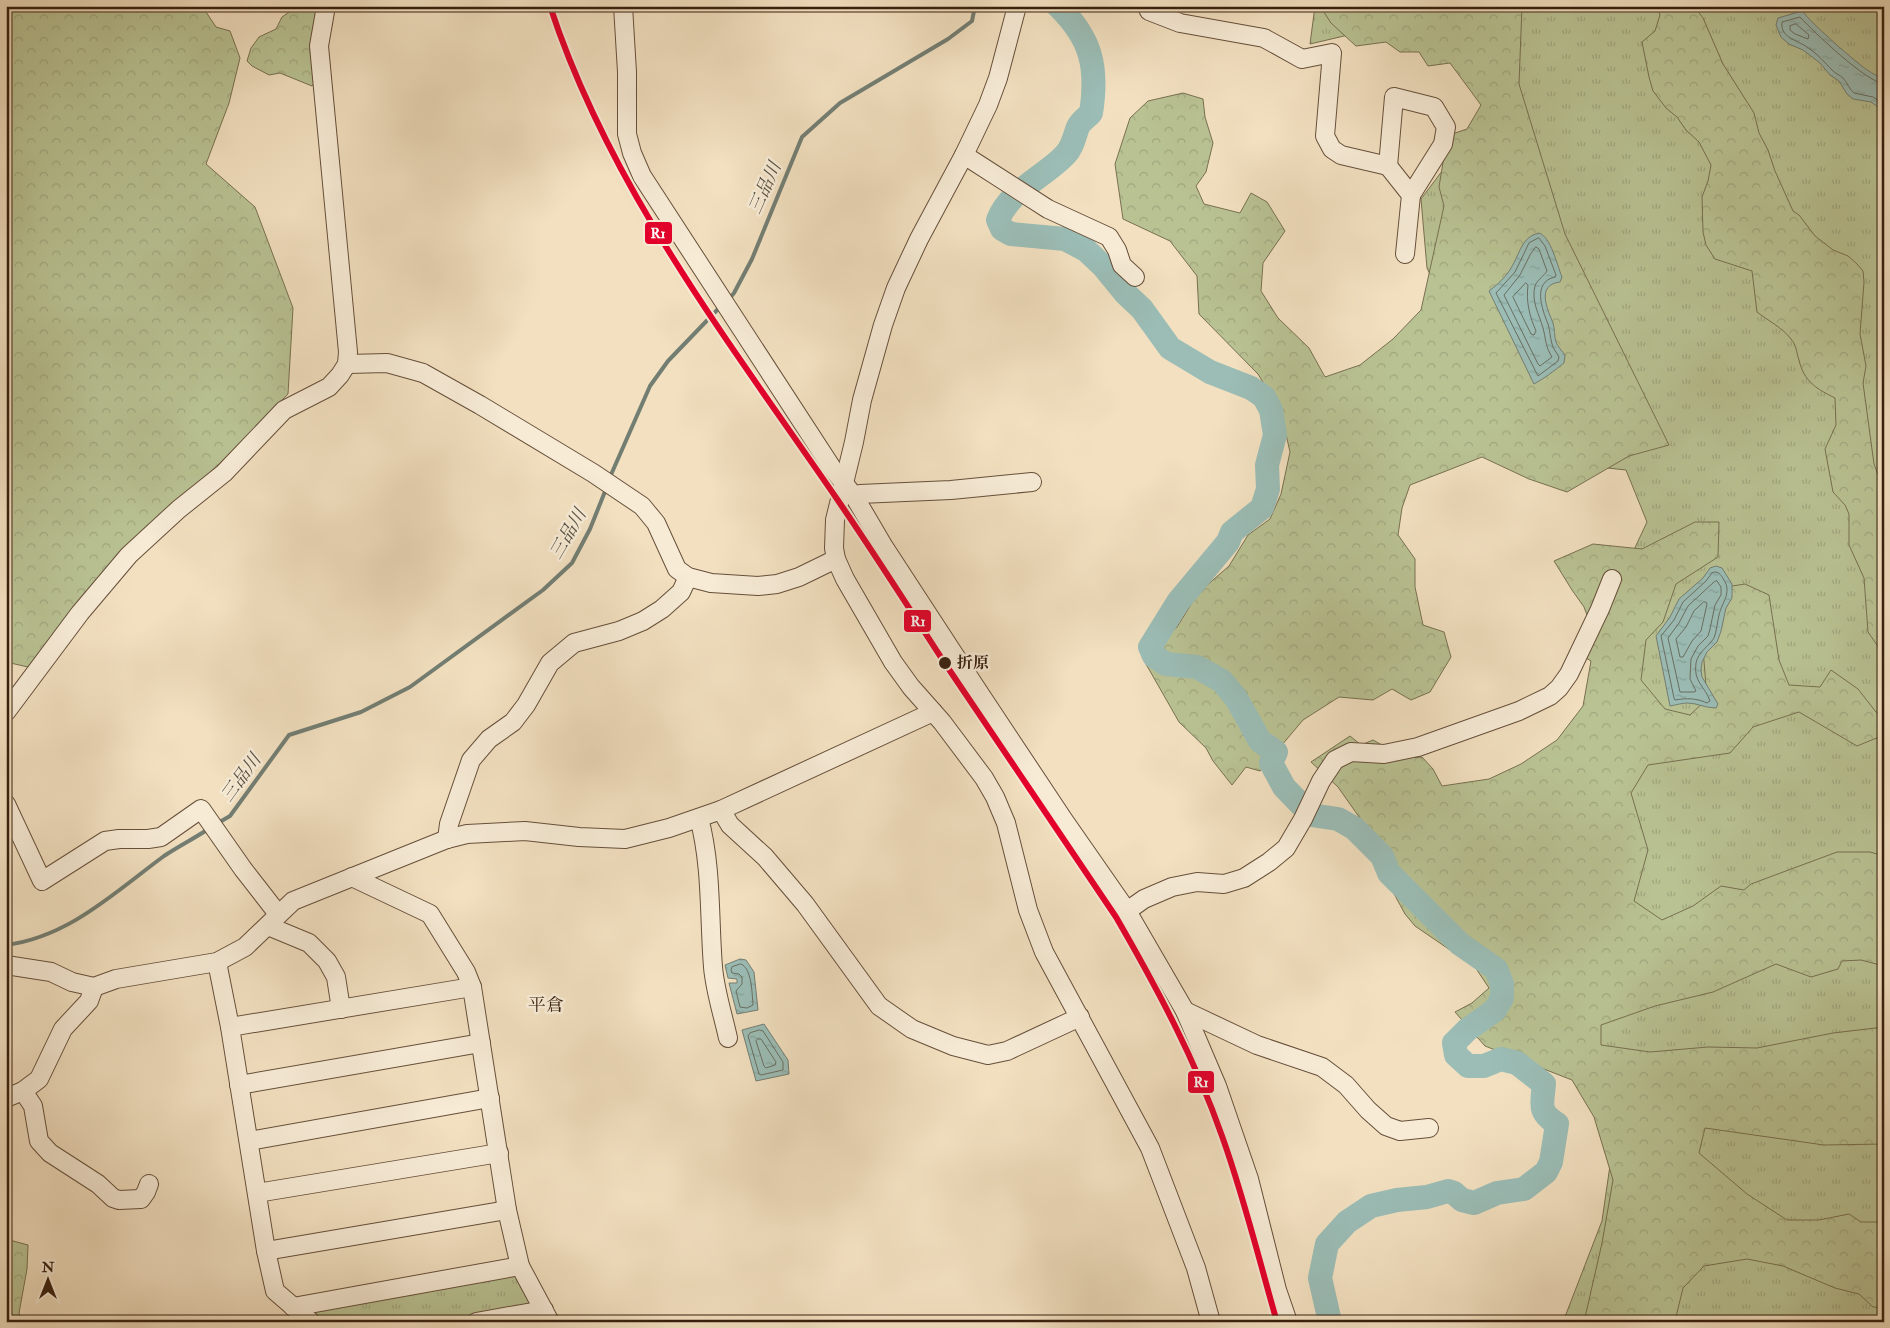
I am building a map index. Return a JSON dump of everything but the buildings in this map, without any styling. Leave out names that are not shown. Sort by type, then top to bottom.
[{"type":"street","points":[[6,712],[80,613],[129,555],[179,509],[224,473],[259,434],[284,410],[329,386],[348,364],[318,46],[326,6]]},
{"type":"street","points":[[623,6],[627,72],[627,134],[632,153],[642,176],[832,468],[849,490],[976,688],[1127,911],[1185,1011],[1217,1086],[1249,1179],[1277,1290],[1288,1322]]},
{"type":"street","points":[[1017,6],[998,78],[988,105],[896,288],[883,325],[862,400],[849,490],[835,520],[834,548],[836,559],[852,594],[884,648],[911,687],[933,712],[984,778],[995,797],[1006,823],[1028,910],[1044,952],[1150,1148],[1196,1268],[1211,1322]]},
{"type":"street","points":[[1146,6],[1149,11],[1180,23],[1264,38],[1302,59],[1332,53],[1325,136],[1332,149],[1341,154],[1388,166],[1410,195]]},
{"type":"street","points":[[1388,166],[1394,97],[1434,107],[1446,127],[1444,144],[1410,195],[1405,254]]},
{"type":"street","points":[[964,155],[1048,209],[1109,237],[1117,250],[1122,265],[1135,277]]},
{"type":"street","points":[[348,364],[387,363],[423,373],[593,473],[642,506],[656,523],[677,569],[688,577],[711,583],[758,586],[777,584],[799,577],[836,559]]},
{"type":"street","points":[[849,490],[860,494],[951,490],[1032,482]]},
{"type":"street","points":[[447,839],[449,824],[471,760],[489,739],[513,722],[526,705],[550,663],[574,644],[619,631],[643,621],[662,609],[681,592],[688,577]]},
{"type":"street","points":[[1127,911],[1144,900],[1172,887],[1197,882],[1224,884],[1244,878],[1269,862],[1286,848],[1303,820],[1321,781],[1335,760],[1350,752],[1384,754],[1418,747],[1520,711],[1550,696],[1559,688],[1569,674],[1612,579]]},
{"type":"street","points":[[6,965],[51,972],[72,982],[94,987],[116,980],[217,962],[245,947],[294,901],[447,839],[467,834],[518,831],[625,839],[721,810],[933,712]]},
{"type":"street","points":[[6,804],[42,881],[105,841],[161,837],[201,809],[273,920],[309,942],[327,961],[336,977],[341,1009]]},
{"type":"street","points":[[721,810],[730,826],[765,857],[805,904],[879,1006],[912,1028],[953,1046],[988,1055],[1007,1051],[1080,1017]]},
{"type":"street","points":[[699,818],[703,833],[709,890],[713,970],[728,1038]]},
{"type":"street","points":[[352,877],[430,914],[466,972],[472,987],[507,1210],[520,1266],[547,1316],[476,1322]]},
{"type":"street","points":[[217,962],[230,1027],[266,1251],[275,1291],[310,1322]]},
{"type":"street","points":[[6,1098],[23,1091],[39,1078],[63,1028],[89,1001],[94,987]]},
{"type":"street","points":[[230,1027],[472,987]]},
{"type":"street","points":[[1185,1011],[1257,1046],[1322,1067],[1346,1084],[1368,1110],[1386,1126],[1400,1131],[1429,1128]]},
{"type":"street","points":[[238,1085],[481,1043]]},
{"type":"street","points":[[23,1091],[33,1106],[39,1141],[59,1160],[98,1184],[108,1194],[119,1200],[141,1199],[149,1184]]},
{"type":"street","points":[[249,1141],[490,1098]]},
{"type":"street","points":[[257,1193],[499,1153]]},
{"type":"street","points":[[266,1251],[507,1210]]},
{"type":"street","points":[[293,1307],[520,1266]]},
{"type":"green space","points":[[6,6],[202,6],[216,27],[230,31],[240,58],[229,103],[206,164],[255,207],[293,308],[288,394],[219,464],[127,548],[28,667],[6,662]]},
{"type":"green space","points":[[298,6],[323,6],[316,81],[312,86],[280,73],[269,75],[252,66],[247,61],[251,48],[259,37],[276,29],[282,17]]},
{"type":"green space","points":[[1315,6],[1884,6],[1884,1322],[1563,1322],[1602,1221],[1623,1075],[1558,989],[1611,718],[1601,620],[1647,522],[1626,470],[1551,462],[1502,428],[1427,268],[1421,199],[1485,114],[1446,12],[1310,44]]},
{"type":"green space","points":[[1320,6],[1522,6],[1519,84],[1565,234],[1669,445],[1629,456],[1567,492],[1529,479],[1482,457],[1410,485],[1402,508],[1398,535],[1415,559],[1415,587],[1423,625],[1444,632],[1451,657],[1430,692],[1411,700],[1392,689],[1373,700],[1339,697],[1303,720],[1260,771],[1246,767],[1232,785],[1213,761],[1206,748],[1179,722],[1142,657],[1177,627],[1198,593],[1229,566],[1248,535],[1270,519],[1281,494],[1290,452],[1281,412],[1258,374],[1199,314],[1197,276],[1170,241],[1123,219],[1115,164],[1130,118],[1148,101],[1183,93],[1203,99],[1205,117],[1213,143],[1206,172],[1196,186],[1204,204],[1240,213],[1251,193],[1267,202],[1285,231],[1263,263],[1261,291],[1278,318],[1309,348],[1325,377],[1360,365],[1393,339],[1421,310],[1444,206],[1439,187],[1444,156],[1452,134],[1467,129],[1481,105],[1450,63],[1428,66],[1419,52],[1400,52],[1386,42],[1356,46],[1331,23]]},
{"type":"green space","points":[[1657,6],[1694,6],[1703,18],[1723,64],[1754,113],[1759,133],[1793,211],[1799,215],[1815,236],[1833,250],[1848,256],[1863,271],[1864,282],[1860,334],[1866,366],[1863,383],[1874,464],[1884,491],[1884,655],[1868,632],[1864,578],[1849,545],[1849,514],[1845,505],[1833,492],[1825,449],[1836,425],[1835,398],[1812,384],[1801,368],[1795,347],[1788,335],[1757,312],[1752,271],[1715,259],[1706,245],[1703,232],[1702,197],[1711,165],[1699,142],[1686,130],[1677,117],[1666,108],[1653,91],[1649,77],[1642,42],[1655,31],[1660,15]]},
{"type":"green space","points":[[1695,522],[1719,522],[1718,557],[1676,584],[1663,622],[1646,640],[1641,680],[1665,709],[1690,715],[1707,699],[1702,636],[1726,587],[1745,584],[1769,595],[1779,660],[1789,685],[1820,687],[1831,670],[1858,689],[1876,712],[1884,717],[1884,735],[1857,746],[1799,712],[1753,727],[1730,753],[1648,765],[1631,793],[1648,850],[1634,901],[1662,920],[1693,906],[1721,886],[1744,890],[1751,884],[1837,852],[1870,852],[1884,856],[1884,966],[1861,960],[1842,961],[1838,969],[1811,977],[1776,964],[1713,992],[1655,1006],[1601,1025],[1601,1045],[1650,1052],[1708,1047],[1757,1048],[1833,1033],[1884,1027],[1884,1144],[1824,1145],[1705,1128],[1699,1153],[1747,1194],[1787,1220],[1819,1220],[1849,1214],[1861,1222],[1884,1222],[1884,1308],[1873,1307],[1859,1294],[1835,1288],[1783,1266],[1747,1259],[1704,1266],[1683,1288],[1676,1317],[1677,1322],[1584,1322],[1602,1243],[1613,1180],[1594,1117],[1572,1080],[1485,1046],[1455,1012],[1472,1003],[1489,988],[1475,967],[1415,926],[1405,914],[1380,868],[1364,824],[1338,787],[1311,762],[1350,736],[1361,745],[1373,740],[1405,758],[1422,757],[1433,769],[1442,786],[1489,779],[1521,764],[1557,740],[1583,706],[1591,661],[1581,655],[1593,631],[1584,607],[1554,561],[1593,544],[1642,549]]},
{"type":"green space","points":[[6,1239],[28,1245],[27,1269],[19,1313],[22,1322],[6,1322]]},
{"type":"green space","points":[[516,1275],[532,1302],[527,1308],[445,1322],[320,1322],[311,1314],[312,1308]]},
{"type":"water","points":[[1802,11],[1855,61],[1871,73],[1884,79],[1884,111],[1871,102],[1853,99],[1847,94],[1839,81],[1830,75],[1820,63],[1781,37],[1776,25],[1778,18]]},
{"type":"water","points":[[1539,233],[1547,240],[1562,277],[1560,282],[1548,288],[1545,298],[1554,325],[1556,342],[1565,355],[1564,363],[1534,384],[1489,291],[1509,271],[1528,238]]},
{"type":"water","points":[[1716,566],[1722,568],[1732,584],[1732,598],[1726,608],[1717,642],[1707,652],[1702,662],[1701,670],[1702,677],[1718,704],[1716,708],[1687,703],[1670,706],[1656,636],[1670,617],[1679,599],[1703,578],[1710,568]]},
{"type":"water","points":[[740,959],[746,960],[754,972],[758,1010],[737,1014],[729,983],[737,983],[737,979],[728,978],[725,965]]},
{"type":"water","points":[[764,1024],[788,1060],[789,1074],[756,1081],[742,1030]]},
{"type":"waterway","name":"三品川","points":[[729,299],[752,259],[802,137],[840,103],[948,39],[972,21],[975,6]]},
{"type":"waterway","points":[[1058,6],[1078,30],[1090,55],[1094,82],[1091,113],[1079,125],[1068,152],[1057,163],[1018,192],[1003,210],[998,220],[1002,229],[1011,234],[1065,239],[1086,250],[1142,309],[1170,348],[1210,372],[1251,388],[1264,397],[1271,410],[1275,435],[1267,465],[1268,489],[1262,508],[1232,532],[1228,542],[1178,602],[1150,647],[1154,656],[1166,664],[1197,667],[1222,681],[1236,698],[1260,741],[1276,752],[1271,763],[1284,787],[1311,815],[1338,819],[1354,828],[1382,856],[1389,873],[1460,944],[1496,969],[1502,984],[1502,998],[1495,1010],[1467,1030],[1454,1043],[1456,1055],[1468,1066],[1484,1066],[1501,1059],[1517,1063],[1544,1084],[1544,1112],[1557,1124],[1551,1162],[1546,1172],[1524,1189],[1497,1193],[1474,1203],[1462,1200],[1454,1193],[1448,1191],[1427,1197],[1397,1200],[1371,1206],[1347,1222],[1327,1244],[1320,1278],[1330,1322]]},
{"type":"waterway","name":"三品川","points":[[610,477],[650,386],[668,361],[720,307]]},
{"type":"waterway","name":"三品川","points":[[218,823],[230,816],[289,735],[361,712],[410,687],[543,590],[572,563],[590,529],[606,489]]},
{"type":"waterway","name":"三品川","points":[[6,945],[50,933],[71,923],[109,898],[164,856],[210,828]]},
{"type":"transit line","name":"R1","points":[[550,6],[575,73],[605,138],[639,201],[676,263],[715,323],[851,519],[944,662],[1116,917],[1146,970],[1200,1079],[1222,1136],[1277,1322]]},
{"type":"place","name":"折原","points":[[945,663]]},
{"type":"district","name":"平倉","points":[[546,1005]]}]
